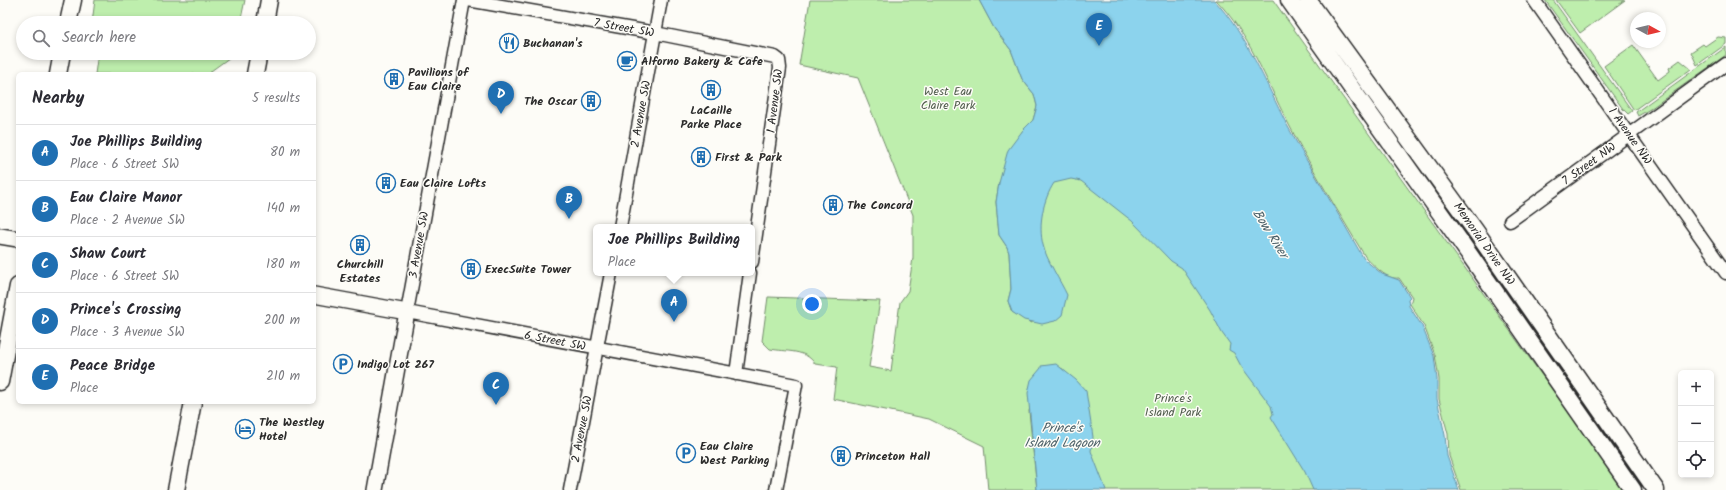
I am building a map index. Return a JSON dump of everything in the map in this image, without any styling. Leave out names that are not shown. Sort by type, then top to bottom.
[{"type":"main road","points":[[69,16],[72,0]]},
{"type":"main road","points":[[266,16],[269,0]]},
{"type":"main road","name":"Memorial Drive NW","points":[[1289,0],[1460,240],[1633,490]]},
{"type":"main road","name":"Memorial Drive NW","points":[[1308,0],[1479,236],[1656,490]]},
{"type":"main road","points":[[58,72],[61,60]]},
{"type":"main road","points":[[255,72],[258,60]]},
{"type":"main road","points":[[0,382],[16,297]]},
{"type":"main road","points":[[176,490],[193,404]]},
{"type":"street","name":"3 Avenue SW","points":[[375,490],[464,0]]},
{"type":"street","name":"7 Street SW","points":[[468,0],[656,33],[775,56],[780,60]]},
{"type":"street","name":"2 Avenue SW","points":[[621,224],[661,0]]},
{"type":"street","name":"1 Avenue NW","points":[[1534,0],[1726,273]]},
{"type":"street","name":"1 Avenue SW","points":[[755,241],[780,60]]},
{"type":"street","name":"7 Street NW","points":[[1510,221],[1726,64]]},
{"type":"street","points":[[0,236],[16,240]]},
{"type":"street","name":"2 Avenue SW","points":[[570,490],[610,276]]},
{"type":"street","points":[[736,374],[750,276]]},
{"type":"street","name":"6 Street SW","points":[[316,295],[796,385],[776,490]]},
{"type":"green space","points":[[95,0],[245,0],[242,16],[93,16]]},
{"type":"green space","points":[[810,0],[979,0],[994,28],[1011,50],[1022,79],[1034,94],[1037,106],[1033,120],[1023,130],[999,183],[996,202],[999,235],[1009,253],[1011,289],[1008,301],[1012,312],[1032,323],[1039,215],[1048,184],[1067,175],[1085,179],[1186,267],[1275,405],[1318,490],[1101,490],[1063,369],[1056,366],[1042,368],[1029,411],[1037,490],[988,490],[984,446],[929,419],[833,399],[837,367],[815,364],[811,359],[801,353],[770,349],[762,341],[768,297],[880,301],[869,367],[891,371],[900,302],[908,291],[913,258],[913,215],[858,78],[799,65]]},
{"type":"green space","points":[[1216,0],[1273,0],[1624,490],[1461,490],[1449,456],[1448,434],[1439,399],[1439,379],[1435,355],[1424,326],[1410,304],[1412,297],[1399,278],[1385,275],[1366,258],[1306,156],[1247,42],[1228,13]]},
{"type":"green space","points":[[1545,0],[1553,0],[1632,111],[1628,114],[1623,109]]},
{"type":"green space","points":[[1556,0],[1625,0],[1580,33]]},
{"type":"green space","points":[[1718,37],[1726,38],[1726,44],[1697,65],[1691,52],[1703,44],[1705,46]]},
{"type":"green space","points":[[1630,47],[1635,48],[1658,80],[1670,71],[1669,68],[1680,60],[1691,69],[1634,110],[1604,66]]},
{"type":"green space","points":[[1726,47],[1726,55],[1638,116],[1636,112]]},
{"type":"green space","points":[[97,60],[226,60],[211,72],[95,72]]},
{"type":"water","name":"Bow River","points":[[979,0],[1214,0],[1226,14],[1246,44],[1296,142],[1364,259],[1382,274],[1399,280],[1410,297],[1408,299],[1409,306],[1422,326],[1434,356],[1437,379],[1437,399],[1445,435],[1447,456],[1459,490],[1313,490],[1305,472],[1271,417],[1273,414],[1271,406],[1241,366],[1234,353],[1229,350],[1230,344],[1222,333],[1210,310],[1182,268],[1171,261],[1132,221],[1081,181],[1071,179],[1054,183],[1047,197],[1042,213],[1041,229],[1043,245],[1050,264],[1067,295],[1062,315],[1055,321],[1042,324],[1024,320],[1012,312],[1008,301],[1011,289],[1009,253],[999,235],[996,202],[999,183],[1008,150],[1023,130],[1033,120],[1037,106],[1034,94],[1022,79],[1011,50],[994,28]]},
{"type":"water","name":"Prince's Island Lagoon","points":[[1056,364],[1076,380],[1086,391],[1093,437],[1091,451],[1106,490],[1037,490],[1028,393],[1031,380],[1041,366]]},
{"type":"place","name":"Buchanan's","points":[[509,43]]},
{"type":"place","name":"Peace Bridge","points":[[1099,46]]},
{"type":"place","name":"Alforno Bakery & Cafe","points":[[627,61]]},
{"type":"place","name":"Pavilions of Eau Claire","points":[[394,79]]},
{"type":"place","name":"LaCaille Parke Place","points":[[711,90]]},
{"type":"place","name":"The Oscar","points":[[591,101]]},
{"type":"place","name":"Prince's Crossing","points":[[501,114]]},
{"type":"place","name":"First & Park","points":[[701,157]]},
{"type":"place","name":"Eau Claire Lofts","points":[[386,183]]},
{"type":"place","name":"The Concord","points":[[833,205]]},
{"type":"place","name":"Eau Claire Manor","points":[[569,219]]},
{"type":"place","name":"Churchill Estates","points":[[360,245]]},
{"type":"place","name":"ExecSuite Tower","points":[[471,269]]},
{"type":"place","name":"Joe Phillips Building","points":[[674,322]]},
{"type":"place","name":"Indigo Lot 267","points":[[343,364]]},
{"type":"place","name":"Shaw Court","points":[[496,405]]},
{"type":"place","name":"The Westley Hotel","points":[[245,429]]},
{"type":"place","name":"Eau Claire West Parking","points":[[686,453]]},
{"type":"place","name":"Princeton Hall","points":[[841,456]]},
{"type":"park label","name":"West Eau Claire Park","points":[[948,98]]},
{"type":"park label","name":"Prince's Island Park","points":[[1173,405]]}]
